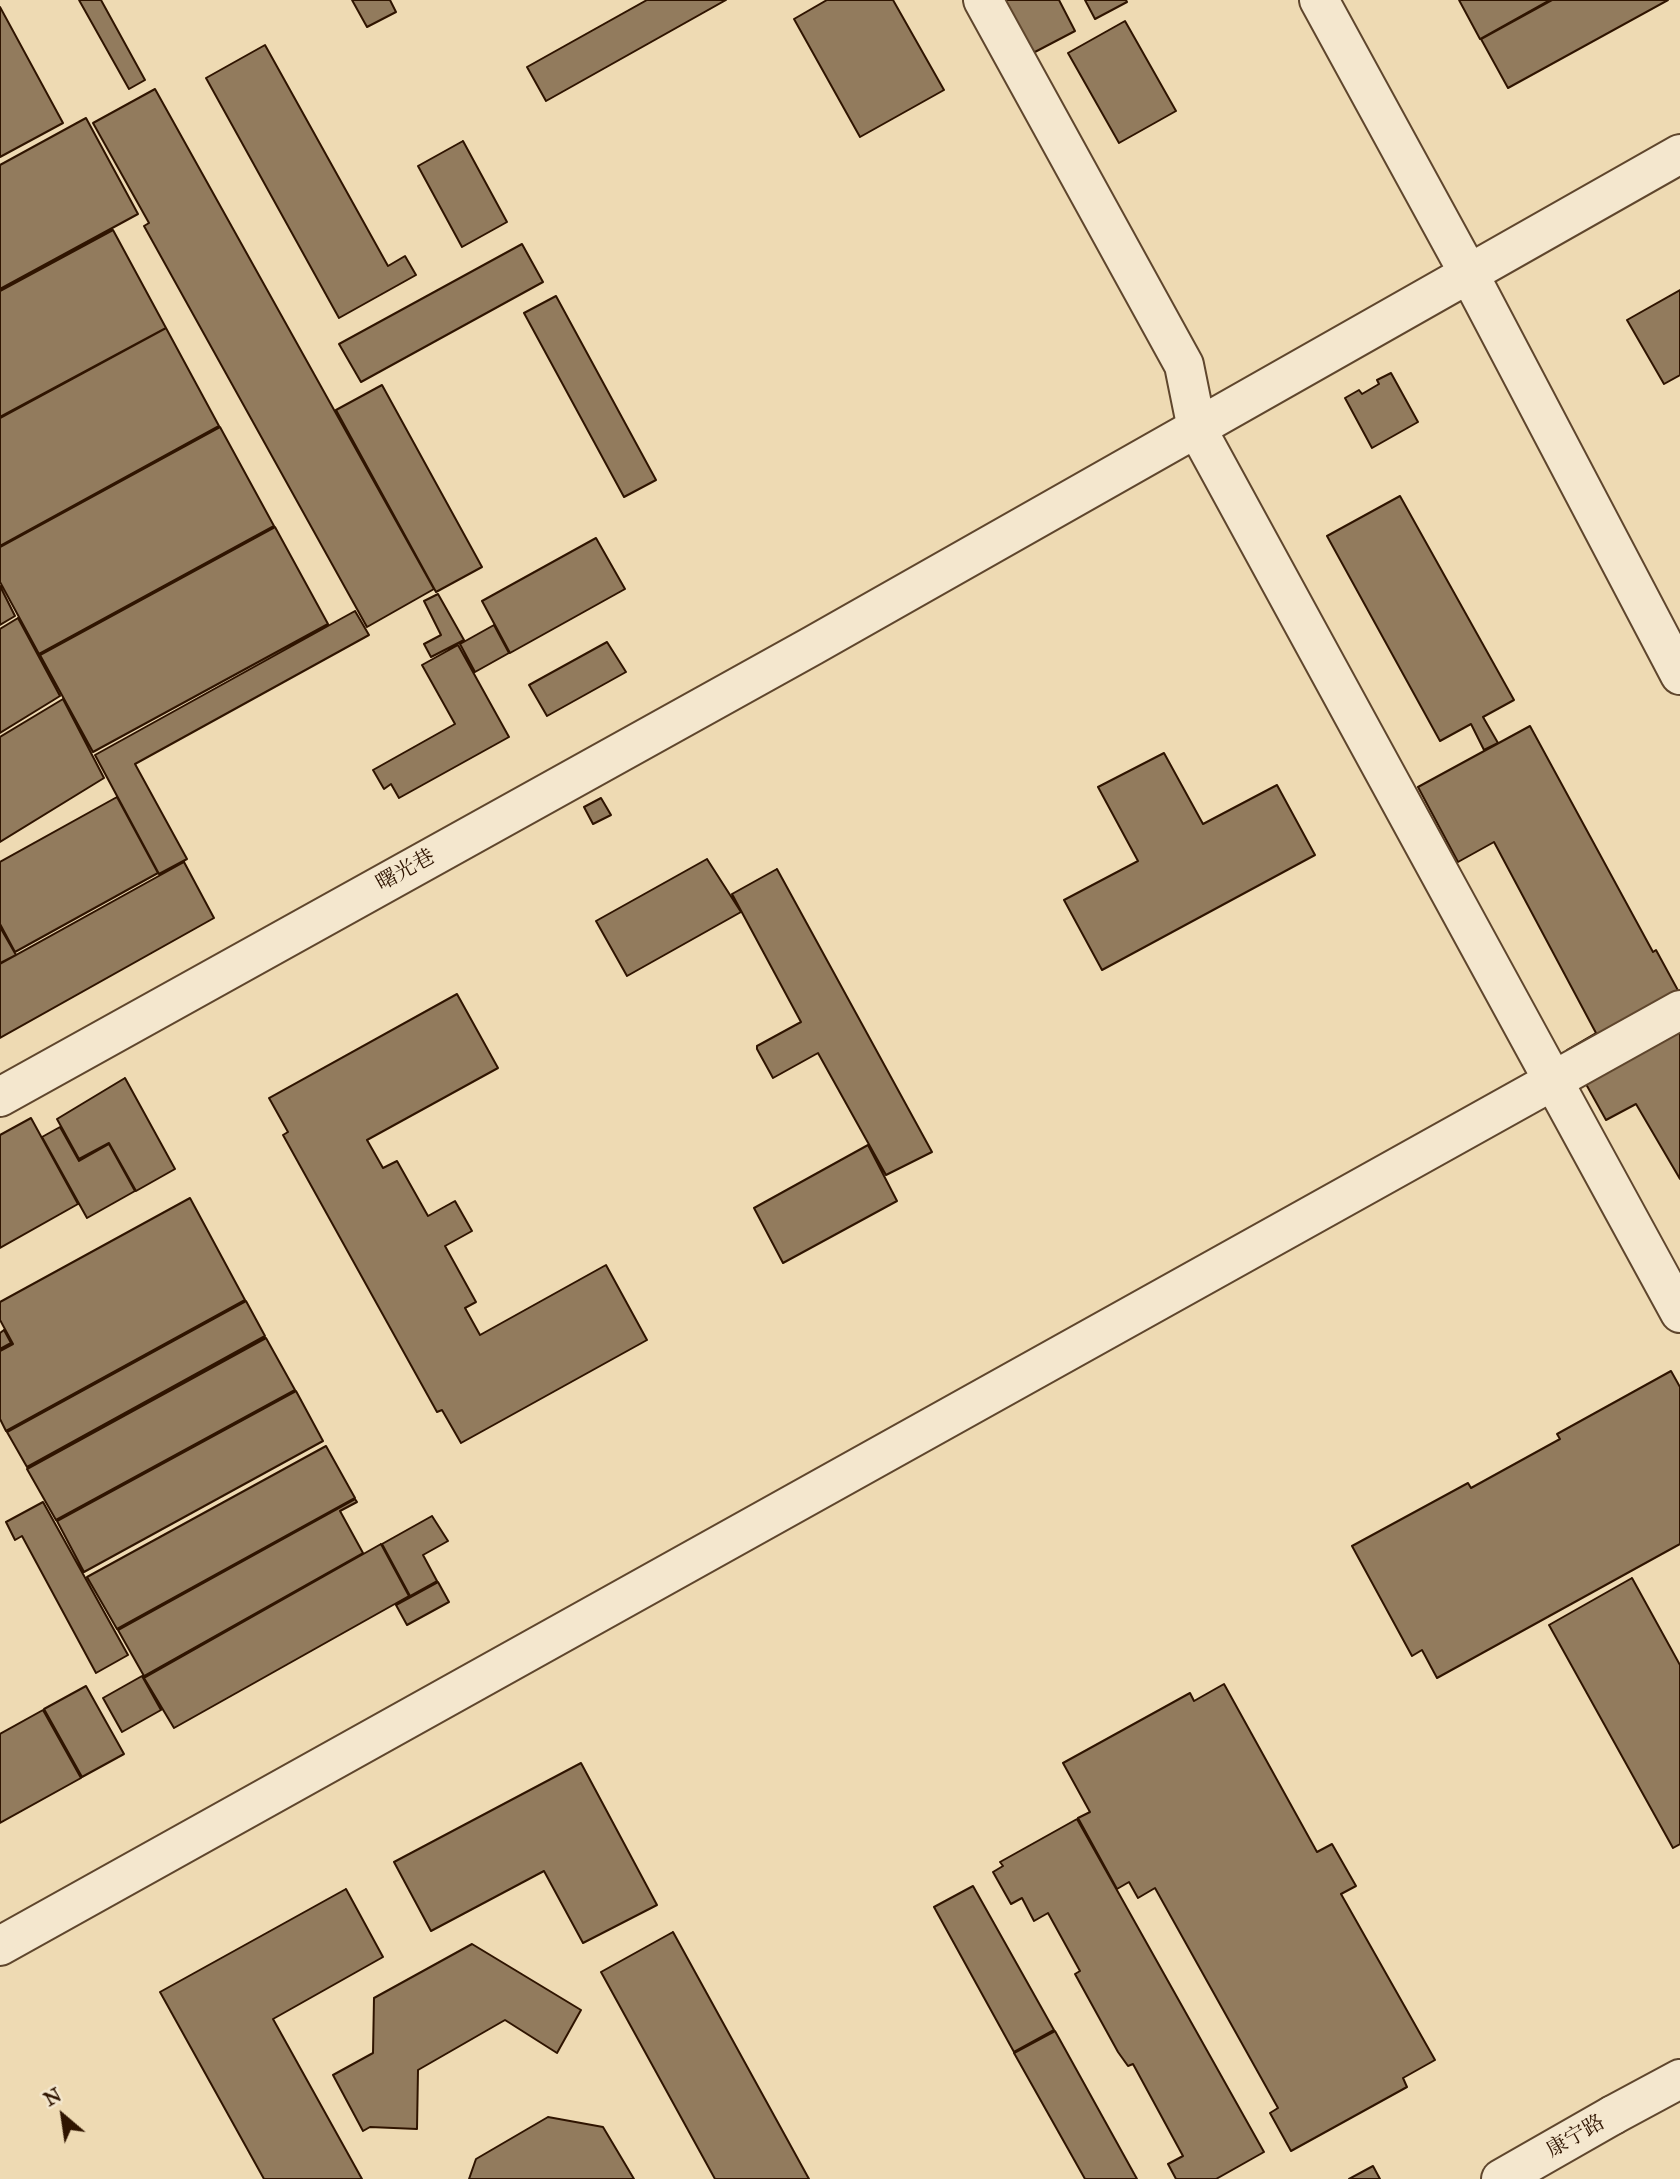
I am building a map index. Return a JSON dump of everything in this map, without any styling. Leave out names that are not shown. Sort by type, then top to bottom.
[{"type":"street","points":[[983,0],[1184,365],[1197,429],[1680,1313]]},
{"type":"street","points":[[1319,0],[1469,274],[1680,675]]},
{"type":"street","name":"曙光巷","points":[[0,1097],[813,646],[1680,154]]},
{"type":"street","points":[[0,1946],[1680,1010]]},
{"type":"street","name":"康宁路","points":[[1501,2179],[1680,2079]]},
{"type":"building","points":[[79,0],[101,0],[145,80],[129,89]]},
{"type":"building","points":[[352,0],[390,0],[396,12],[367,27]]},
{"type":"building","points":[[647,0],[726,0],[546,101],[527,67]]},
{"type":"building","points":[[827,0],[893,0],[944,90],[860,137],[794,19]]},
{"type":"building","points":[[1005,0],[1059,0],[1075,31],[1033,53]]},
{"type":"building","points":[[1085,0],[1126,0],[1127,2],[1095,19]]},
{"type":"building","points":[[1459,0],[1550,0],[1480,39]]},
{"type":"building","points":[[1552,0],[1668,0],[1508,88],[1481,39]]},
{"type":"building","points":[[0,7],[63,123],[0,157]]},
{"type":"building","points":[[1125,21],[1176,111],[1119,143],[1068,53]]},
{"type":"building","points":[[265,45],[388,266],[405,256],[416,275],[339,318],[206,78]]},
{"type":"building","points":[[155,89],[434,589],[367,627],[144,226],[149,223],[93,123]]},
{"type":"building","points":[[86,118],[138,214],[0,289],[0,165]]},
{"type":"building","points":[[463,141],[507,222],[462,247],[418,166]]},
{"type":"building","points":[[113,230],[166,328],[0,417],[0,291]]},
{"type":"building","points":[[522,244],[543,282],[361,382],[339,344]]},
{"type":"building","points":[[1680,290],[1680,375],[1664,384],[1627,320]]},
{"type":"building","points":[[556,296],[656,480],[624,497],[524,313]]},
{"type":"building","points":[[166,328],[219,426],[0,546],[0,418]]},
{"type":"building","points":[[1391,373],[1418,422],[1372,448],[1345,398],[1359,390],[1362,394],[1379,384],[1377,380]]},
{"type":"building","points":[[382,385],[482,567],[436,592],[336,410]]},
{"type":"building","points":[[220,427],[274,526],[39,654],[0,582],[0,547]]},
{"type":"building","points":[[1400,496],[1514,700],[1483,717],[1498,743],[1484,750],[1471,724],[1440,741],[1327,536]]},
{"type":"building","points":[[275,527],[328,624],[93,752],[40,655]]},
{"type":"building","points":[[596,538],[625,589],[510,653],[482,601]]},
{"type":"building","points":[[0,586],[15,616],[0,625]]},
{"type":"building","points":[[438,594],[464,640],[431,657],[424,644],[441,635],[424,601]]},
{"type":"building","points":[[355,611],[369,635],[135,764],[187,859],[159,874],[95,755]]},
{"type":"building","points":[[18,618],[60,696],[0,733],[0,629]]},
{"type":"building","points":[[494,625],[509,653],[475,672],[460,644]]},
{"type":"building","points":[[607,642],[626,672],[547,716],[529,685]]},
{"type":"building","points":[[458,645],[509,737],[399,798],[391,784],[384,789],[373,770],[455,724],[422,665]]},
{"type":"building","points":[[63,699],[104,778],[0,842],[0,737]]},
{"type":"building","points":[[1530,726],[1653,952],[1656,950],[1680,994],[1680,1179],[1636,1104],[1606,1120],[1567,1050],[1596,1033],[1494,842],[1458,862],[1418,787]]},
{"type":"building","points":[[1164,753],[1203,824],[1277,785],[1315,855],[1102,970],[1064,900],[1138,861],[1098,787]]},
{"type":"building","points":[[117,797],[158,873],[15,952],[0,924],[0,862]]},
{"type":"building","points":[[601,798],[611,815],[593,824],[584,807]]},
{"type":"building","points":[[707,859],[741,912],[627,976],[596,921]]},
{"type":"building","points":[[184,862],[214,918],[0,1038],[0,964]]},
{"type":"building","points":[[777,869],[932,1152],[886,1175],[818,1053],[773,1078],[757,1049],[757,1046],[801,1022],[732,894]]},
{"type":"building","points":[[0,927],[16,955],[0,963]]},
{"type":"building","points":[[457,994],[498,1068],[367,1140],[383,1168],[397,1161],[428,1216],[455,1201],[472,1231],[445,1246],[476,1302],[465,1308],[480,1335],[606,1265],[647,1340],[461,1443],[442,1410],[437,1412],[283,1135],[288,1132],[269,1098]]},
{"type":"building","points":[[125,1078],[175,1169],[136,1191],[109,1143],[79,1159],[57,1119]]},
{"type":"building","points":[[31,1118],[78,1204],[0,1248],[0,1135]]},
{"type":"building","points":[[60,1127],[79,1161],[109,1144],[135,1191],[87,1218],[42,1137]]},
{"type":"building","points":[[868,1145],[897,1201],[783,1263],[754,1208]]},
{"type":"building","points":[[190,1198],[245,1300],[6,1431],[0,1419],[0,1351],[13,1344],[0,1320],[0,1302]]},
{"type":"building","points":[[246,1301],[265,1336],[27,1467],[7,1432]]},
{"type":"building","points":[[4,1330],[11,1343],[0,1349],[0,1333]]},
{"type":"building","points":[[266,1338],[295,1390],[56,1520],[27,1469]]},
{"type":"building","points":[[1671,1371],[1680,1387],[1680,1544],[1437,1678],[1422,1650],[1412,1656],[1352,1546],[1468,1483],[1471,1488],[1560,1439],[1557,1434]]},
{"type":"building","points":[[296,1391],[323,1441],[84,1572],[57,1521]]},
{"type":"building","points":[[326,1446],[355,1498],[117,1629],[87,1577]]},
{"type":"building","points":[[355,1499],[357,1502],[340,1511],[363,1553],[144,1676],[118,1630]]},
{"type":"building","points":[[43,1502],[128,1655],[96,1673],[22,1536],[15,1540],[6,1522]]},
{"type":"building","points":[[432,1516],[448,1541],[423,1555],[437,1581],[410,1596],[382,1544]]},
{"type":"building","points":[[381,1544],[409,1596],[174,1728],[144,1678]]},
{"type":"building","points":[[1632,1578],[1680,1665],[1680,1844],[1673,1848],[1549,1625]]},
{"type":"building","points":[[438,1582],[449,1602],[407,1625],[396,1605]]},
{"type":"building","points":[[142,1676],[161,1710],[122,1732],[103,1698]]},
{"type":"building","points":[[1224,1684],[1317,1852],[1332,1844],[1356,1886],[1341,1894],[1435,2060],[1403,2078],[1407,2087],[1291,2151],[1270,2113],[1278,2108],[1155,1888],[1138,1898],[1129,1882],[1117,1889],[1078,1818],[1090,1812],[1063,1763],[1190,1693],[1194,1701]]},
{"type":"building","points":[[86,1686],[124,1754],[82,1777],[44,1709]]},
{"type":"building","points":[[43,1710],[81,1778],[0,1823],[0,1734]]},
{"type":"building","points":[[581,1763],[657,1905],[583,1943],[544,1871],[431,1931],[394,1862]]},
{"type":"building","points":[[1077,1819],[1264,2152],[1216,2179],[1176,2179],[1168,2164],[1183,2156],[1133,2064],[1128,2066],[1118,2052],[1075,1974],[1080,1971],[1048,1913],[1034,1921],[1022,1898],[1011,1904],[993,1872],[1003,1866],[1000,1862]]},
{"type":"building","points":[[973,1886],[1054,2030],[1014,2052],[934,1907]]},
{"type":"building","points":[[346,1889],[383,1957],[273,2019],[362,2179],[264,2179],[160,1992]]},
{"type":"building","points":[[673,1932],[809,2179],[715,2179],[601,1972]]},
{"type":"building","points":[[472,1944],[581,2010],[557,2053],[505,2020],[418,2070],[417,2129],[370,2127],[363,2131],[333,2075],[373,2053],[374,1998]]},
{"type":"building","points":[[1055,2031],[1137,2179],[1085,2179],[1014,2053]]},
{"type":"building","points":[[548,2117],[603,2127],[634,2179],[469,2179],[476,2159]]},
{"type":"building","points":[[1373,2166],[1380,2179],[1349,2179]]}]
